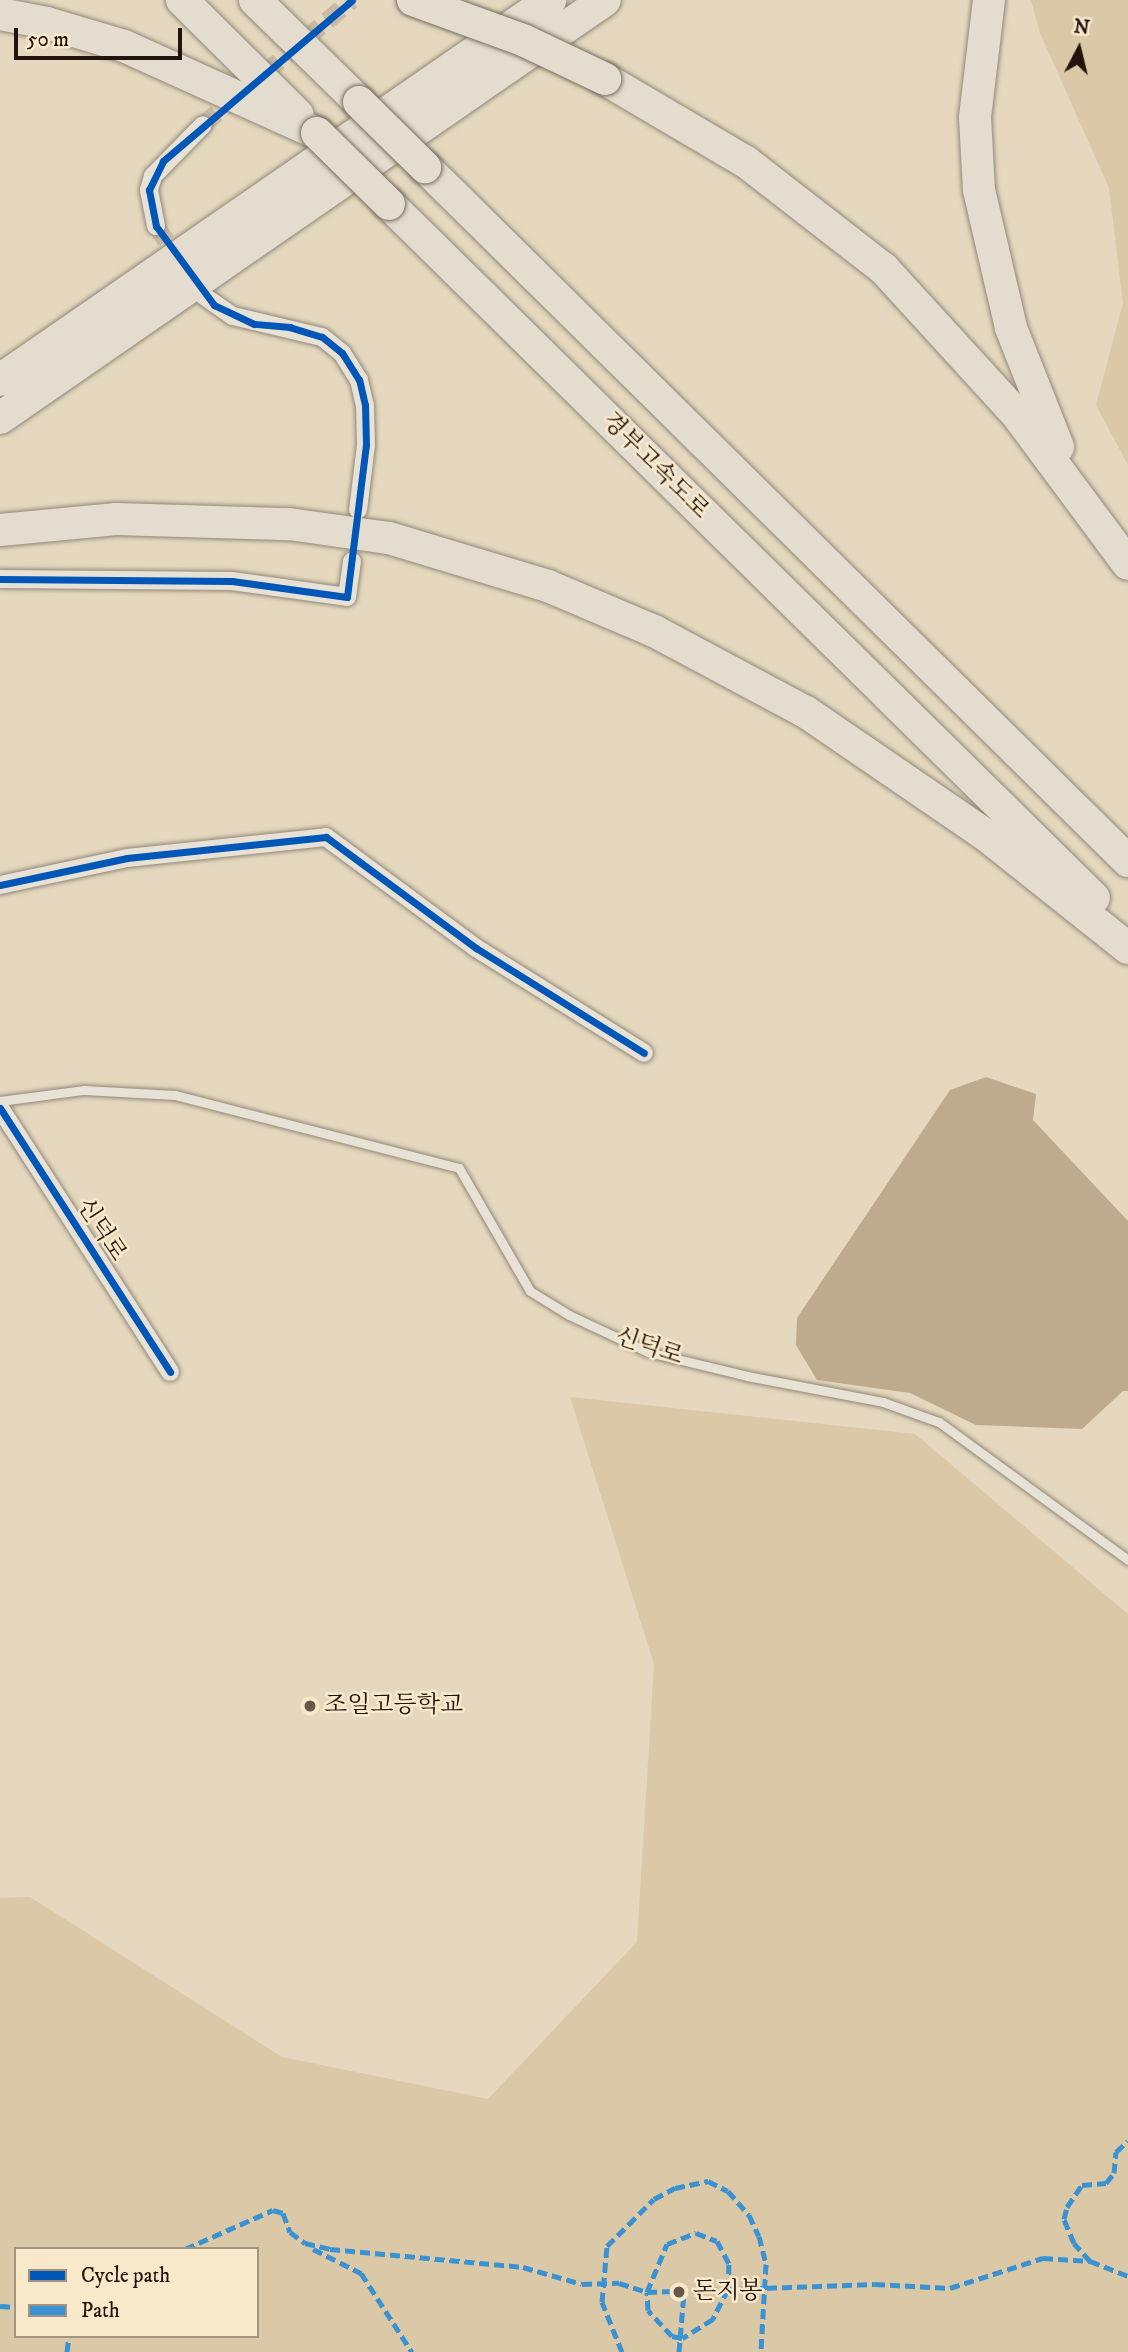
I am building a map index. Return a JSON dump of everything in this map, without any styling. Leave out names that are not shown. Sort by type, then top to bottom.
[{"type":"highway","name":"경부고속도로","points":[[182,0],[1128,932]]},
{"type":"highway","name":"경부고속도로","points":[[255,0],[1128,861]]},
{"type":"highway","points":[[413,0],[523,40],[605,79],[747,162],[876,262],[972,362],[1107,533]]},
{"type":"highway","points":[[0,380],[550,0]]},
{"type":"highway","points":[[0,418],[606,0]]},
{"type":"highway","points":[[989,0],[980,49],[974,137],[993,266],[1039,406],[1067,467],[1128,564]]},
{"type":"highway","points":[[0,15],[59,26],[124,46],[317,133]]},
{"type":"highway","points":[[0,530],[116,519],[289,524],[400,541],[548,586],[666,636],[806,712],[987,836],[1128,948]]},
{"type":"street","points":[[156,226],[149,190],[153,176],[203,125]]},
{"type":"street","points":[[204,296],[233,316],[322,337],[342,353],[359,380],[365,405],[366,445],[358,510]]},
{"type":"street","points":[[0,579],[232,581],[347,597],[352,561]]},
{"type":"street","points":[[0,885],[127,858],[326,837],[476,948],[644,1053]]},
{"type":"street","name":"신덕로","points":[[0,1108],[170,1372]]},
{"type":"lane","name":"신덕로","points":[[0,1101],[84,1090],[176,1095],[459,1168],[530,1291],[569,1315],[648,1352],[747,1376],[883,1402],[939,1422],[1128,1560]]},
{"type":"shaded area","points":[[1031,0],[1128,0],[1128,465],[1096,405],[1123,303],[1109,188],[1040,33]]},
{"type":"shaded area","points":[[986,1077],[1036,1094],[1033,1120],[1128,1221],[1128,1391],[1123,1391],[1082,1429],[976,1425],[910,1393],[817,1380],[796,1345],[797,1318],[950,1090]]},
{"type":"shaded area","points":[[570,1397],[915,1434],[1128,1614],[1128,2352],[0,2352],[0,1898],[30,1897],[282,2057],[488,2099],[637,1942],[654,1664]]},
{"type":"tunnel","points":[[203,125],[352,0]]},
{"type":"tunnel","points":[[156,226],[182,264]]},
{"type":"marked path","points":[[1090,2261],[1074,2243],[1064,2219],[1067,2207],[1082,2185],[1106,2183],[1114,2173],[1116,2152],[1128,2141]]},
{"type":"marked path","points":[[622,2352],[602,2302],[607,2246],[654,2199],[675,2188],[708,2181],[728,2191],[749,2215],[759,2236],[766,2264],[761,2352]]},
{"type":"marked path","points":[[190,2247],[273,2210],[283,2213],[290,2232],[305,2243],[330,2249],[523,2267],[582,2284],[619,2283],[647,2292],[875,2284],[950,2288],[1043,2258],[1090,2261],[1128,2276]]},
{"type":"marked path","points":[[696,2233],[717,2241],[729,2264],[728,2289],[713,2319],[682,2338],[672,2336],[648,2310],[647,2292],[667,2244],[696,2233]]},
{"type":"marked path","points":[[313,2249],[361,2273],[412,2352]]},
{"type":"marked path","points":[[679,2352],[684,2292]]},
{"type":"marked path","points":[[0,2306],[14,2307]]},
{"type":"marked path","points":[[67,2352],[69,2338]]},
{"type":"cycle path","points":[[0,579],[232,581],[347,597],[366,445],[365,405],[359,380],[342,353],[322,337],[290,327],[254,324],[214,305],[156,226],[149,190],[163,161],[352,0]]},
{"type":"cycle path","points":[[0,885],[127,858],[326,837],[476,948],[644,1053]]},
{"type":"cycle path","points":[[0,1108],[170,1372]]},
{"type":"place","name":"조일고등학교","points":[[310,1706]]},
{"type":"place","name":"돈지봉","points":[[679,2292]]}]
